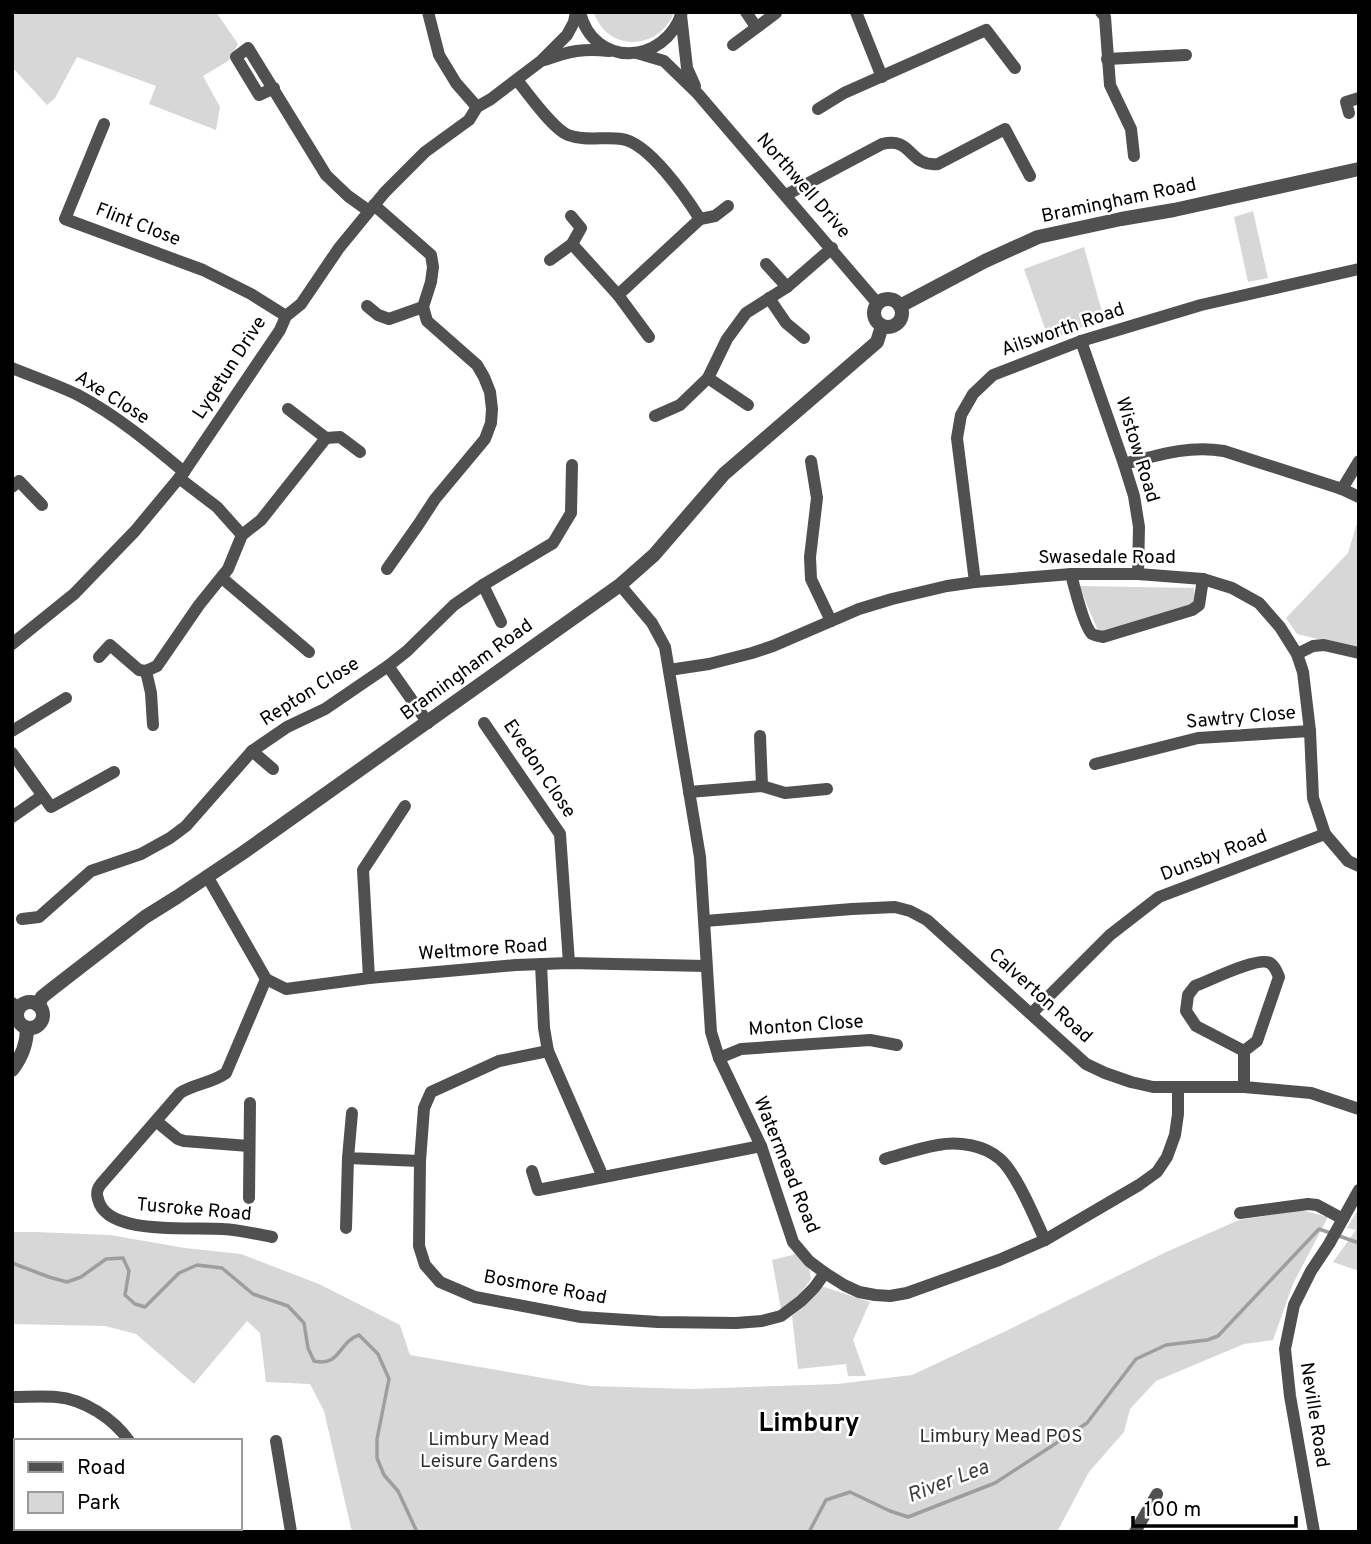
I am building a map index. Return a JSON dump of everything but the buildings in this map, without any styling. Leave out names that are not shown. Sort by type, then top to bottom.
[{"type":"street","points":[[428,12],[439,55],[456,83],[477,107]]},
{"type":"street","name":"Lygetun Drive","points":[[578,12],[588,32],[601,44],[617,52]]},
{"type":"street","name":"Lygetun Drive","points":[[12,644],[74,594],[135,531],[181,475],[280,330],[286,316],[301,304],[339,248],[371,208],[425,152],[469,120],[477,107],[541,61],[567,35],[578,12]]},
{"type":"street","points":[[746,12],[756,27]]},
{"type":"street","points":[[856,12],[882,77]]},
{"type":"street","points":[[1101,12],[1105,17],[1110,85],[1131,129],[1134,156]]},
{"type":"street","points":[[733,45],[776,13]]},
{"type":"street","points":[[681,14],[687,68],[698,94]]},
{"type":"street","name":"Lygetun Drive","points":[[541,61],[580,49],[637,53],[652,49],[665,41],[675,29],[681,14]]},
{"type":"street","points":[[818,109],[845,93],[986,30],[1015,68]]},
{"type":"street","name":"Northwell Drive","points":[[637,53],[664,61],[698,94],[878,304]]},
{"type":"street","points":[[1107,59],[1186,55]]},
{"type":"street","points":[[517,80],[558,130],[579,138],[626,139],[643,148],[685,195],[700,219]]},
{"type":"street","points":[[274,88],[326,175],[431,255],[431,282],[423,307],[427,321],[477,365],[490,391],[491,423],[485,439],[435,499],[387,569]]},
{"type":"street","points":[[1342,88],[1351,104]]},
{"type":"street","name":"Flint Close","points":[[104,124],[65,219],[203,270],[251,294],[286,316]]},
{"type":"street","points":[[786,195],[882,144],[898,143],[906,146],[916,159],[923,163],[938,164],[1005,129],[1030,176]]},
{"type":"street","name":"Bramingham Road","points":[[900,306],[985,261],[1038,237],[1359,169]]},
{"type":"street","points":[[618,295],[700,219],[715,216],[728,206]]},
{"type":"street","points":[[550,260],[572,244],[581,228],[571,216]]},
{"type":"street","points":[[572,244],[618,295],[649,337]]},
{"type":"street","points":[[655,416],[680,405],[708,378],[727,339],[746,313],[787,287],[832,248]]},
{"type":"street","points":[[766,264],[787,287]]},
{"type":"street","name":"Ailsworth Road","points":[[975,582],[957,438],[961,415],[973,394],[992,375],[1081,341],[1201,305],[1359,269]]},
{"type":"street","points":[[769,298],[786,323],[804,338]]},
{"type":"street","points":[[890,300],[900,306],[902,315],[899,323],[891,327],[879,324],[874,316],[878,304],[890,300]]},
{"type":"street","points":[[367,306],[389,319],[423,307]]},
{"type":"street","name":"Bramingham Road","points":[[38,1005],[42,997],[145,916],[244,852],[620,585],[654,555],[724,474],[877,342],[883,326]]},
{"type":"street","name":"Wistow Road","points":[[1081,341],[1134,496],[1139,527],[1138,574]]},
{"type":"street","name":"Axe Close","points":[[12,368],[78,395],[107,413],[162,453],[243,535]]},
{"type":"street","points":[[708,378],[748,405]]},
{"type":"street","points":[[288,409],[326,438],[340,437],[359,452]]},
{"type":"street","points":[[99,657],[110,645],[139,670],[146,671],[157,666],[199,605],[222,578],[243,535],[261,520],[326,438]]},
{"type":"street","points":[[1125,464],[1177,450],[1212,449],[1342,489],[1359,497]]},
{"type":"street","points":[[811,461],[817,498],[810,557],[811,579],[831,621]]},
{"type":"street","points":[[1342,489],[1359,461]]},
{"type":"street","name":"Repton Close","points":[[22,919],[39,917],[91,871],[141,853],[170,838],[186,826],[252,751],[287,727],[325,709],[388,666],[454,605],[553,543],[570,513],[572,464]]},
{"type":"street","points":[[12,487],[19,481],[42,505]]},
{"type":"street","points":[[1071,574],[1090,632],[1103,637],[1199,606],[1203,579]]},
{"type":"street","name":"Swasedale Road","points":[[669,670],[709,664],[752,653],[891,598],[975,582],[1071,574],[1138,574],[1203,579],[1232,588],[1259,603],[1280,627],[1297,654],[1303,671],[1310,732],[1313,798],[1325,834],[1348,861],[1359,866]]},
{"type":"street","points":[[222,578],[309,652]]},
{"type":"street","points":[[483,585],[501,622]]},
{"type":"street","name":"Watermead Road","points":[[620,585],[652,623],[664,647],[669,670],[700,857],[711,1032],[719,1058],[761,1146],[793,1242],[809,1261],[859,1292],[890,1296],[907,1293],[999,1260],[1045,1240],[1157,1172],[1167,1157],[1175,1135],[1178,1087]]},
{"type":"street","points":[[1297,654],[1313,646],[1324,645],[1359,653]]},
{"type":"street","name":"Repton Close","points":[[388,666],[428,723]]},
{"type":"street","points":[[146,671],[153,724]]},
{"type":"street","points":[[12,731],[66,698]]},
{"type":"street","name":"Evedon Close","points":[[484,723],[560,834],[569,963]]},
{"type":"street","name":"Sawtry Close","points":[[1095,764],[1198,738],[1310,732]]},
{"type":"street","points":[[760,736],[762,786]]},
{"type":"street","name":"Repton Close","points":[[252,751],[273,769]]},
{"type":"street","points":[[12,753],[51,807],[114,772]]},
{"type":"street","points":[[689,792],[762,786],[785,793],[827,789]]},
{"type":"street","points":[[12,817],[42,796]]},
{"type":"street","points":[[369,978],[363,870],[405,806]]},
{"type":"street","name":"Dunsby Road","points":[[1032,1013],[1110,935],[1159,897],[1325,834]]},
{"type":"street","points":[[206,876],[265,979],[226,1073],[184,1090],[156,1121],[184,1141],[249,1146]]},
{"type":"street","name":"Calverton Road","points":[[705,921],[852,909],[895,907],[910,911],[927,920],[1086,1064],[1105,1073],[1153,1087],[1244,1087],[1311,1093],[1359,1109]]},
{"type":"street","points":[[1257,961],[1269,962],[1277,969],[1279,977],[1257,1041],[1244,1051],[1196,1026],[1186,1011],[1188,995],[1195,986],[1257,961]]},
{"type":"street","name":"Weltmore Road","points":[[265,979],[286,989],[369,978],[516,965],[569,963],[706,967]]},
{"type":"street","points":[[541,964],[544,1028],[548,1051],[603,1177]]},
{"type":"street","points":[[16,1005],[38,1005],[42,1012],[41,1021],[36,1027],[23,1026],[18,1020],[16,1005]]},
{"type":"street","points":[[12,1070],[25,1048],[27,1028]]},
{"type":"street","name":"Monton Close","points":[[719,1058],[741,1049],[754,1048],[870,1040],[897,1045]]},
{"type":"street","name":"Bosmore Road","points":[[548,1051],[499,1061],[431,1093],[424,1108],[419,1247],[425,1265],[440,1282],[475,1297],[581,1317],[736,1323],[781,1316],[801,1301],[825,1273]]},
{"type":"street","points":[[1244,1051],[1244,1087]]},
{"type":"street","points":[[249,1198],[250,1103]]},
{"type":"street","points":[[346,1228],[352,1113]]},
{"type":"street","name":"Tusroke Road","points":[[156,1121],[97,1188],[100,1205],[105,1212],[114,1219],[133,1224],[224,1229],[272,1237]]},
{"type":"street","points":[[885,1159],[939,1145],[959,1143],[981,1148],[999,1158],[1012,1174],[1045,1240]]},
{"type":"street","points":[[532,1171],[538,1190],[761,1146]]},
{"type":"street","points":[[348,1157],[420,1161]]},
{"type":"street","name":"Neville Road","points":[[1314,1532],[1290,1396],[1285,1349],[1294,1305],[1359,1189]]},
{"type":"street","points":[[1240,1213],[1308,1204],[1317,1205],[1343,1219]]},
{"type":"street","points":[[12,1397],[59,1397],[89,1406],[122,1430],[128,1439]]},
{"type":"street","points":[[276,1441],[291,1532]]},
{"type":"street","points":[[1135,1532],[1157,1494]]},
{"type":"green space","points":[[12,12],[216,12],[238,44],[228,61],[203,76],[220,107],[216,130],[149,104],[156,86],[77,57],[55,98],[47,105],[12,67]]},
{"type":"green space","points":[[593,12],[674,12],[664,29],[656,35],[638,42],[629,42],[607,33]]},
{"type":"green space","points":[[1253,211],[1268,278],[1248,282],[1234,217]]},
{"type":"green space","points":[[1084,247],[1104,319],[1049,340],[1024,269]]},
{"type":"green space","points":[[1359,516],[1359,649],[1297,634],[1286,618],[1348,553]]},
{"type":"green space","points":[[1079,586],[1194,588],[1195,604],[1099,633]]},
{"type":"green space","points":[[1359,1208],[1359,1271],[1333,1262],[1356,1230],[1347,1228]]},
{"type":"green space","points":[[1301,1210],[1328,1217],[1293,1284],[1273,1340],[1244,1344],[1156,1381],[1130,1409],[1124,1432],[1089,1472],[1057,1532],[352,1532],[324,1411],[310,1384],[266,1382],[260,1333],[247,1321],[194,1384],[136,1334],[105,1326],[12,1324],[12,1232],[110,1235],[185,1248],[241,1254],[319,1284],[400,1325],[410,1355],[590,1386],[691,1389],[837,1384],[912,1375],[1164,1253],[1239,1220]]},
{"type":"green space","points":[[796,1254],[809,1268],[811,1279],[797,1298],[781,1309],[772,1260]]},
{"type":"green space","points":[[821,1286],[870,1302],[853,1340],[866,1376],[848,1376],[846,1364],[798,1369],[792,1316]]},
{"type":"waterway","name":"River Lea","points":[[809,1532],[826,1500],[850,1492],[908,1517],[995,1483],[1087,1423],[1136,1359],[1166,1345],[1218,1336],[1319,1229],[1359,1243]]},
{"type":"waterway","name":"River Lea","points":[[12,1263],[67,1282],[81,1277],[106,1259],[123,1258],[129,1271],[125,1295],[135,1304],[145,1307],[179,1273],[197,1265],[222,1268],[253,1294],[288,1306],[304,1323],[308,1348],[314,1361],[323,1362],[335,1357],[352,1338],[359,1335],[378,1354],[389,1379],[377,1439],[377,1458],[384,1475],[398,1491],[417,1532]]},
{"type":"district","name":"Limbury","points":[[809,1424]]},
{"type":"park label","name":"Limbury Mead POS","points":[[1001,1437]]},
{"type":"park label","name":"Limbury Mead Leisure Gardens","points":[[489,1451]]}]
